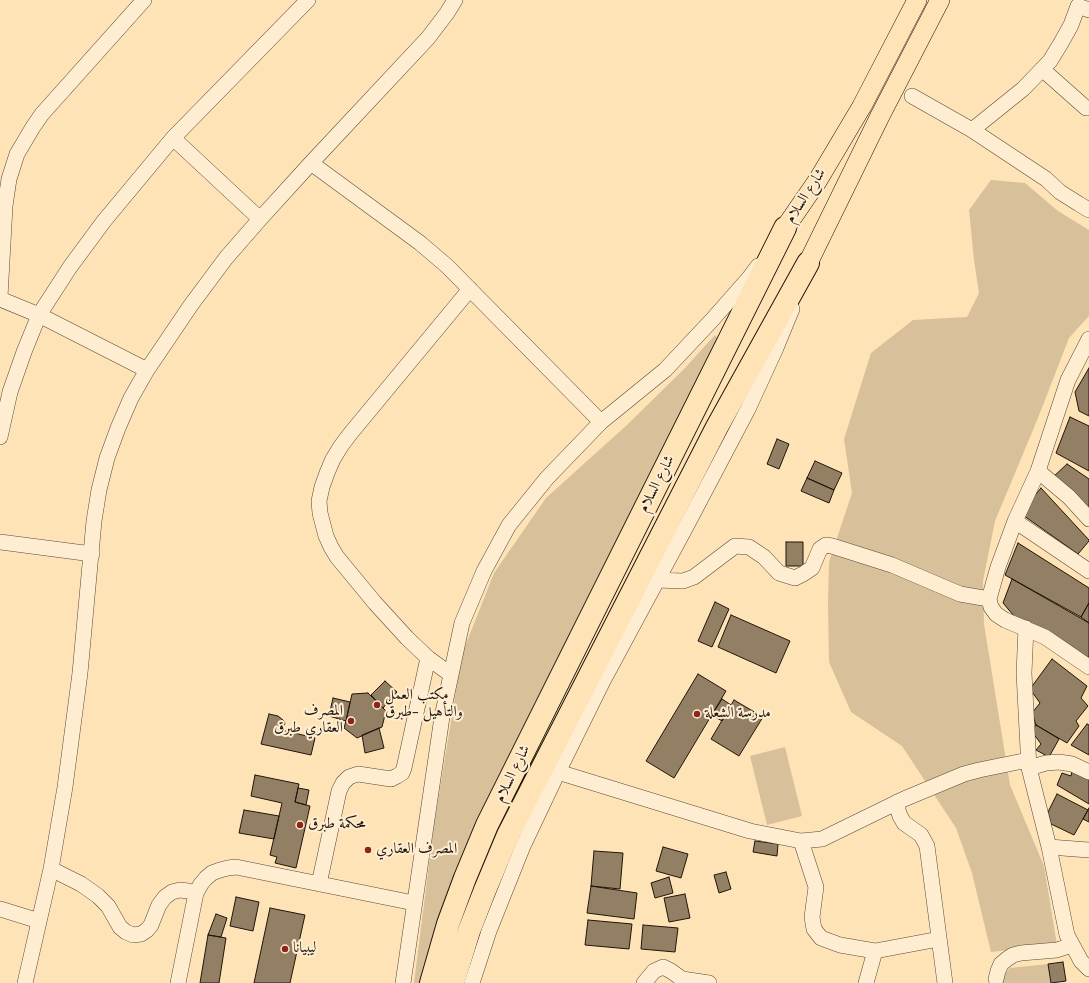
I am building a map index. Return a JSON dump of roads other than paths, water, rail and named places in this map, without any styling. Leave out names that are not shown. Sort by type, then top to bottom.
[{"type":"highway","name":"شارع السلام","points":[[431,983],[448,924],[487,825],[785,228]]},
{"type":"highway","name":"شارع السلام","points":[[453,983],[469,931],[508,835],[717,427],[808,263]]},
{"type":"main road","name":"شارع السلام","points":[[785,228],[818,180],[862,106],[917,0]]},
{"type":"main road","name":"شارع السلام","points":[[808,263],[880,116],[940,0]]},
{"type":"street","points":[[144,0],[42,114],[29,133],[18,154],[9,179],[5,206],[0,298],[38,315],[147,370]]},
{"type":"street","points":[[0,437],[10,392],[38,315],[70,267],[104,222],[173,138],[308,0]]},
{"type":"street","points":[[25,983],[51,869],[65,787],[77,696],[92,554],[94,521],[99,490],[107,458],[131,398],[147,370],[191,305],[226,258],[310,163],[428,38],[455,0]]},
{"type":"street","points":[[972,130],[1023,89],[1050,61],[1081,5]]},
{"type":"street","points":[[1042,69],[1086,108]]},
{"type":"street","points":[[912,96],[972,130],[1046,179],[1066,196],[1089,210]]},
{"type":"street","points":[[173,138],[260,219]]},
{"type":"street","points":[[310,163],[420,243],[447,266],[601,422]]},
{"type":"street","points":[[403,983],[442,717],[450,674],[462,623],[484,571],[509,525],[547,478],[601,422],[665,370],[749,278],[785,228]]},
{"type":"street","points":[[472,983],[488,931],[523,846],[603,681],[698,505],[763,378],[789,317],[808,263]]},
{"type":"street","points":[[450,674],[428,658],[407,638],[359,585],[337,557],[326,536],[321,519],[319,501],[327,473],[341,446],[470,289]]},
{"type":"street","points":[[1089,339],[1068,380],[1038,471],[1015,521],[998,567],[989,599],[991,607],[996,614],[1005,620],[1045,637],[1089,667]]},
{"type":"street","points":[[1038,471],[1069,498],[1089,519]]},
{"type":"street","points":[[1015,521],[1089,571]]},
{"type":"street","points":[[0,542],[92,554]]},
{"type":"street","points":[[657,580],[683,581],[694,577],[734,546],[749,547],[764,557],[779,573],[795,578],[812,568],[820,549],[826,545],[892,565],[960,594],[989,599]]},
{"type":"street","points":[[1026,628],[1024,674],[1028,764],[1049,847],[1067,935],[1081,961],[1089,969]]},
{"type":"street","points":[[319,884],[339,791],[343,783],[350,777],[358,774],[390,779],[402,773],[406,764],[428,658]]},
{"type":"street","points":[[558,772],[750,831],[802,841],[822,839],[897,802],[964,774],[979,770],[1059,762],[1072,764],[1089,772]]},
{"type":"street","points":[[897,802],[900,816],[904,822],[921,835],[927,846],[938,939],[945,983]]},
{"type":"street","points":[[802,841],[816,887],[812,918],[814,929],[821,938],[840,945],[875,951],[938,939]]},
{"type":"street","points":[[1049,847],[1089,850]]},
{"type":"street","points":[[178,983],[196,894],[206,878],[212,873],[220,870],[236,868],[414,903]]},
{"type":"street","points":[[51,869],[81,884],[98,896],[108,906],[120,927],[133,935],[141,934],[147,930],[151,925],[159,905],[165,897],[172,892],[180,890],[196,894]]},
{"type":"street","points":[[0,909],[39,921]]},
{"type":"street","points":[[996,978],[1001,964],[1013,955],[1057,950],[1072,945]]},
{"type":"street","points":[[866,983],[875,951]]},
{"type":"street","points":[[644,983],[654,971],[663,967],[671,971],[683,981],[709,983]]},
{"type":"place","name":"مكتب العمل والتأهيل -طبرق","points":[[377,705]]},
{"type":"place","name":"مدرسة الشعلة","points":[[697,714]]},
{"type":"place","name":"المصرف العقاري طبرق","points":[[351,721]]},
{"type":"place","name":"محكمة طبرق","points":[[300,825]]},
{"type":"place","name":"المصرف العقاري","points":[[368,850]]},
{"type":"place","name":"ليبيانا","points":[[285,949]]}]
